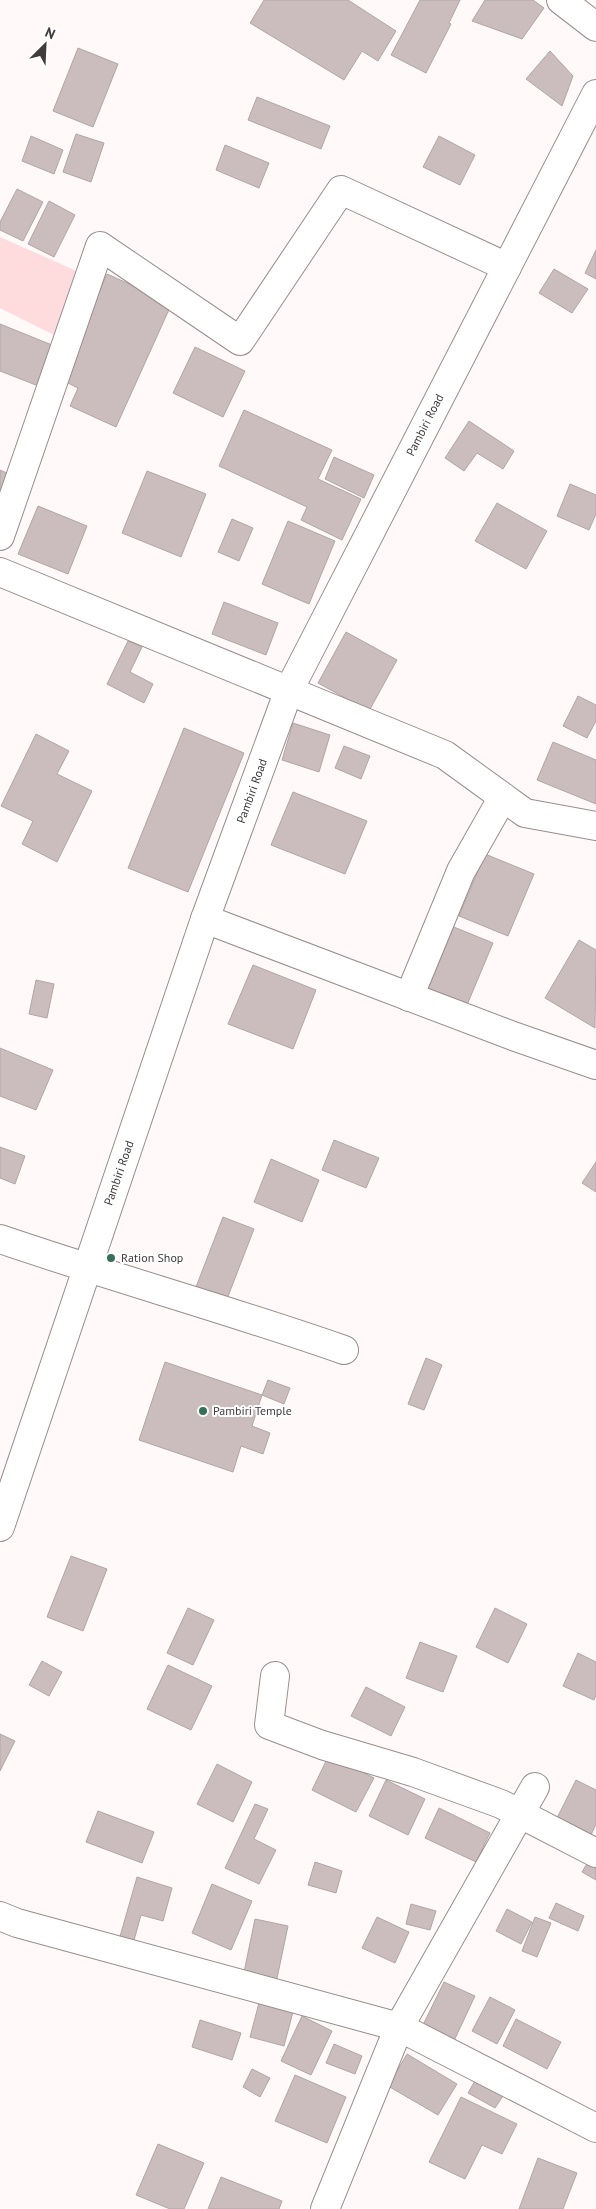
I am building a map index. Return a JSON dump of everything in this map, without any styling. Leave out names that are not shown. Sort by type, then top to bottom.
[{"type":"street","points":[[561,0],[596,27]]},
{"type":"street","name":"Pambiri Road","points":[[0,1527],[205,919],[289,690],[596,94]]},
{"type":"street","points":[[0,536],[100,246],[240,341],[341,190],[507,267]]},
{"type":"street","points":[[0,572],[445,755],[525,812],[596,826]]},
{"type":"street","points":[[409,996],[461,871],[503,797]]},
{"type":"street","points":[[205,919],[596,1065]]},
{"type":"street","points":[[0,1239],[87,1269],[269,1324],[344,1350]]},
{"type":"street","points":[[275,1676],[269,1725],[322,1745],[413,1772],[501,1804],[596,1854]]},
{"type":"street","points":[[325,2209],[399,2027],[535,1787]]},
{"type":"street","points":[[0,1916],[17,1923],[399,2027],[596,2128]]},
{"type":"shaded area","points":[[0,237],[81,273],[60,338],[0,308]]},
{"type":"building","points":[[264,0],[348,0],[396,31],[378,61],[362,51],[344,80],[250,23]]},
{"type":"building","points":[[420,0],[460,0],[449,23],[451,24],[426,73],[391,55]]},
{"type":"building","points":[[485,0],[533,0],[544,8],[522,39],[472,21]]},
{"type":"building","points":[[78,48],[118,64],[93,127],[53,111]]},
{"type":"building","points":[[550,51],[573,76],[562,106],[526,79]]},
{"type":"building","points":[[257,97],[330,126],[321,149],[248,120]]},
{"type":"building","points":[[76,134],[104,143],[91,182],[63,172]]},
{"type":"building","points":[[31,136],[63,150],[54,174],[22,161]]},
{"type":"building","points":[[439,136],[475,155],[460,185],[423,167]]},
{"type":"building","points":[[225,145],[269,163],[259,188],[216,170]]},
{"type":"building","points":[[17,189],[43,202],[23,241],[0,230],[0,222]]},
{"type":"building","points":[[49,201],[75,215],[54,257],[28,244]]},
{"type":"building","points":[[596,250],[596,279],[585,273]]},
{"type":"building","points":[[554,269],[588,289],[572,313],[539,293]]},
{"type":"building","points":[[107,274],[172,303],[116,427],[70,406],[78,388],[60,379]]},
{"type":"building","points":[[0,324],[57,347],[41,387],[0,371]]},
{"type":"building","points":[[195,347],[245,371],[223,417],[173,393]]},
{"type":"building","points":[[244,410],[332,450],[318,479],[361,499],[342,540],[301,520],[307,507],[219,466]]},
{"type":"building","points":[[469,421],[514,451],[503,469],[477,453],[464,471],[445,458]]},
{"type":"building","points":[[334,457],[374,475],[364,498],[325,479]]},
{"type":"building","points":[[0,470],[9,474],[0,495]]},
{"type":"building","points":[[147,471],[206,494],[181,557],[122,533]]},
{"type":"building","points":[[570,484],[596,495],[596,514],[589,530],[557,516]]},
{"type":"building","points":[[497,503],[547,531],[526,569],[475,541]]},
{"type":"building","points":[[38,506],[87,526],[68,574],[18,554]]},
{"type":"building","points":[[232,519],[253,528],[239,561],[218,552]]},
{"type":"building","points":[[288,521],[335,541],[309,604],[262,584]]},
{"type":"building","points":[[224,602],[278,623],[266,655],[212,634]]},
{"type":"building","points":[[346,632],[397,660],[369,711],[318,683]]},
{"type":"building","points":[[128,641],[142,647],[130,672],[153,684],[144,703],[107,684]]},
{"type":"building","points":[[578,696],[596,705],[596,721],[587,738],[563,726]]},
{"type":"building","points":[[293,723],[330,735],[319,772],[282,760]]},
{"type":"building","points":[[184,728],[244,753],[188,892],[128,868]]},
{"type":"building","points":[[36,734],[69,751],[57,774],[92,791],[57,862],[22,844],[33,821],[1,806]]},
{"type":"building","points":[[553,742],[596,760],[596,804],[537,780]]},
{"type":"building","points":[[344,746],[370,756],[361,779],[335,768]]},
{"type":"building","points":[[293,792],[367,821],[345,874],[271,845]]},
{"type":"building","points":[[485,854],[534,874],[508,936],[459,916]]},
{"type":"building","points":[[449,925],[493,943],[467,1005],[424,987]]},
{"type":"building","points":[[579,940],[596,950],[595,1028],[545,998]]},
{"type":"building","points":[[253,965],[316,990],[293,1049],[228,1024]]},
{"type":"building","points":[[36,980],[54,984],[47,1018],[29,1014]]},
{"type":"building","points":[[0,1048],[53,1070],[36,1110],[0,1096]]},
{"type":"building","points":[[334,1140],[379,1158],[366,1188],[322,1170]]},
{"type":"building","points":[[0,1147],[25,1156],[15,1184],[0,1178]]},
{"type":"building","points":[[271,1159],[319,1180],[302,1222],[254,1202]]},
{"type":"building","points":[[596,1162],[596,1192],[582,1183]]},
{"type":"building","points":[[223,1217],[254,1229],[227,1299],[196,1287]]},
{"type":"building","points":[[426,1358],[442,1365],[424,1410],[408,1404]]},
{"type":"building","name":"Pambiri Temple","points":[[165,1362],[262,1395],[252,1426],[270,1433],[263,1454],[241,1446],[233,1472],[139,1440]]},
{"type":"building","points":[[268,1380],[290,1388],[284,1404],[262,1395]]},
{"type":"building","points":[[71,1556],[107,1569],[83,1631],[47,1617]]},
{"type":"building","points":[[188,1608],[214,1620],[193,1665],[167,1653]]},
{"type":"building","points":[[495,1608],[527,1624],[508,1663],[476,1647]]},
{"type":"building","points":[[420,1642],[457,1656],[443,1692],[406,1678]]},
{"type":"building","points":[[578,1653],[596,1662],[596,1695],[594,1700],[563,1686]]},
{"type":"building","points":[[42,1661],[62,1672],[49,1696],[29,1685]]},
{"type":"building","points":[[168,1665],[212,1686],[191,1730],[147,1709]]},
{"type":"building","points":[[366,1687],[405,1707],[391,1736],[351,1716]]},
{"type":"building","points":[[0,1734],[15,1741],[0,1771]]},
{"type":"building","points":[[329,1755],[374,1778],[356,1812],[312,1790]]},
{"type":"building","points":[[217,1764],[252,1782],[233,1822],[197,1804]]},
{"type":"building","points":[[386,1780],[425,1799],[408,1835],[369,1816]]},
{"type":"building","points":[[576,1780],[596,1790],[596,1824],[591,1835],[557,1818]]},
{"type":"building","points":[[255,1804],[268,1809],[254,1839],[276,1850],[259,1884],[225,1868]]},
{"type":"building","points":[[439,1808],[490,1833],[476,1862],[425,1838]]},
{"type":"building","points":[[98,1811],[154,1832],[142,1863],[86,1842]]},
{"type":"building","points":[[592,1855],[596,1858],[596,1880],[582,1872]]},
{"type":"building","points":[[315,1862],[342,1871],[336,1893],[308,1885]]},
{"type":"building","points":[[137,1877],[172,1888],[163,1921],[141,1915],[133,1944],[119,1940]]},
{"type":"building","points":[[212,1884],[252,1901],[231,1950],[192,1933]]},
{"type":"building","points":[[556,1903],[584,1916],[578,1931],[549,1918]]},
{"type":"building","points":[[411,1904],[436,1911],[430,1930],[406,1924]]},
{"type":"building","points":[[507,1909],[532,1922],[521,1944],[496,1931]]},
{"type":"building","points":[[377,1917],[409,1932],[395,1963],[362,1948]]},
{"type":"building","points":[[535,1917],[551,1923],[537,1957],[522,1951]]},
{"type":"building","points":[[255,1919],[288,1926],[276,1983],[243,1977]]},
{"type":"building","points":[[444,1982],[475,1996],[453,2043],[421,2029]]},
{"type":"building","points":[[490,1997],[515,2010],[497,2044],[472,2031]]},
{"type":"building","points":[[260,1999],[294,2008],[284,2046],[250,2037]]},
{"type":"building","points":[[302,2016],[332,2031],[311,2075],[281,2061]]},
{"type":"building","points":[[516,2019],[561,2042],[547,2069],[503,2046]]},
{"type":"building","points":[[200,2020],[241,2033],[232,2060],[192,2047]]},
{"type":"building","points":[[334,2044],[362,2056],[355,2074],[326,2063]]},
{"type":"building","points":[[407,2054],[457,2084],[438,2115],[388,2086]]},
{"type":"building","points":[[252,2069],[270,2078],[260,2097],[243,2087]]},
{"type":"building","points":[[295,2075],[346,2097],[327,2143],[275,2121]]},
{"type":"building","points":[[476,2079],[503,2096],[495,2108],[468,2093]]},
{"type":"building","points":[[461,2097],[517,2124],[502,2154],[482,2145],[465,2179],[429,2162]]},
{"type":"building","points":[[158,2144],[204,2163],[184,2209],[170,2209],[136,2195]]},
{"type":"building","points":[[538,2158],[577,2173],[563,2209],[519,2209]]},
{"type":"building","points":[[221,2177],[282,2201],[279,2209],[208,2209]]},
{"type":"place","name":"Ration Shop","points":[[111,1258]]},
{"type":"place","name":"Pambiri Temple","points":[[203,1411]]}]
